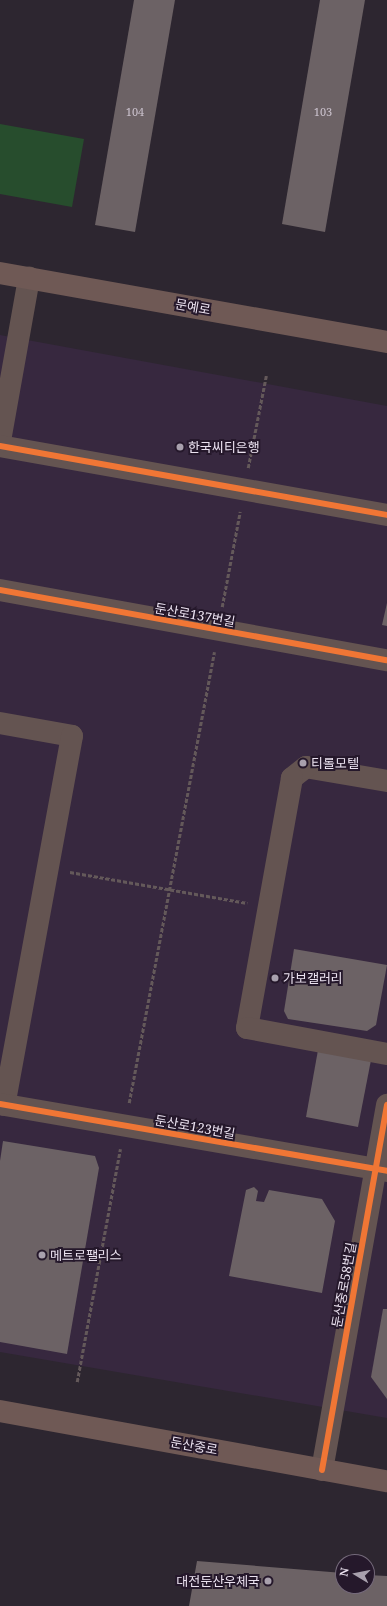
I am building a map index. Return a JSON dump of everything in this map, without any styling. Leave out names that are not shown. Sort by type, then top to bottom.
[{"type":"main road","name":"문예로","points":[[0,272],[387,342]]},
{"type":"main road","name":"둔산중로","points":[[0,1411],[387,1481]]},
{"type":"street","points":[[0,441],[30,278]]},
{"type":"street","points":[[0,446],[387,515]]},
{"type":"street","name":"둔산로137번길","points":[[0,590],[387,660]]},
{"type":"street","points":[[0,722],[72,736],[49,868],[2,1105]]},
{"type":"street","points":[[387,781],[306,767],[292,778],[247,1028],[387,1054]]},
{"type":"street","name":"둔산중로58번길","points":[[322,1470],[381,1170],[387,1104]]},
{"type":"street","name":"둔산로123번길","points":[[2,1105],[381,1170]]},
{"type":"path","points":[[248,470],[266,376]]},
{"type":"path","points":[[77,1382],[240,509]]},
{"type":"path","points":[[49,868],[169,890],[269,906]]},
{"type":"shaded area","points":[[0,335],[387,406],[387,1418],[0,1352]]},
{"type":"green space","points":[[0,124],[84,139],[72,207],[0,194]]},
{"type":"building","points":[[134,0],[175,0],[135,232],[95,225]]},
{"type":"building","points":[[320,0],[365,0],[325,232],[282,224]]},
{"type":"building","points":[[387,603],[387,626],[382,625]]},
{"type":"building","points":[[294,949],[387,965],[376,1025],[367,1031],[288,1019],[284,1011]]},
{"type":"building","points":[[318,1050],[371,1060],[358,1127],[306,1117]]},
{"type":"building","name":"메트로팰리스","points":[[3,1141],[95,1156],[99,1168],[67,1354],[0,1342],[0,1161]]},
{"type":"building","points":[[254,1187],[258,1191],[256,1201],[264,1202],[269,1190],[322,1199],[335,1221],[322,1293],[229,1276],[246,1190]]},
{"type":"building","points":[[383,1309],[387,1309],[387,1399],[371,1377]]},
{"type":"building","name":"대전둔산우체국","points":[[197,1561],[335,1572],[335,1594],[375,1594],[375,1575],[387,1576],[387,1606],[189,1606]]},
{"type":"cycle path","points":[[0,446],[387,515]]},
{"type":"cycle path","points":[[0,590],[387,660]]},
{"type":"cycle path","points":[[0,1104],[387,1171]]},
{"type":"cycle path","points":[[322,1470],[387,1105]]},
{"type":"place","name":"한국씨티은행","points":[[180,447]]},
{"type":"place","name":"티롤모텔","points":[[303,763]]},
{"type":"place","name":"가보갤러리","points":[[275,978]]},
{"type":"place","name":"메트로팰리스","points":[[42,1255]]},
{"type":"place","name":"대전둔산우체국","points":[[268,1581]]}]
